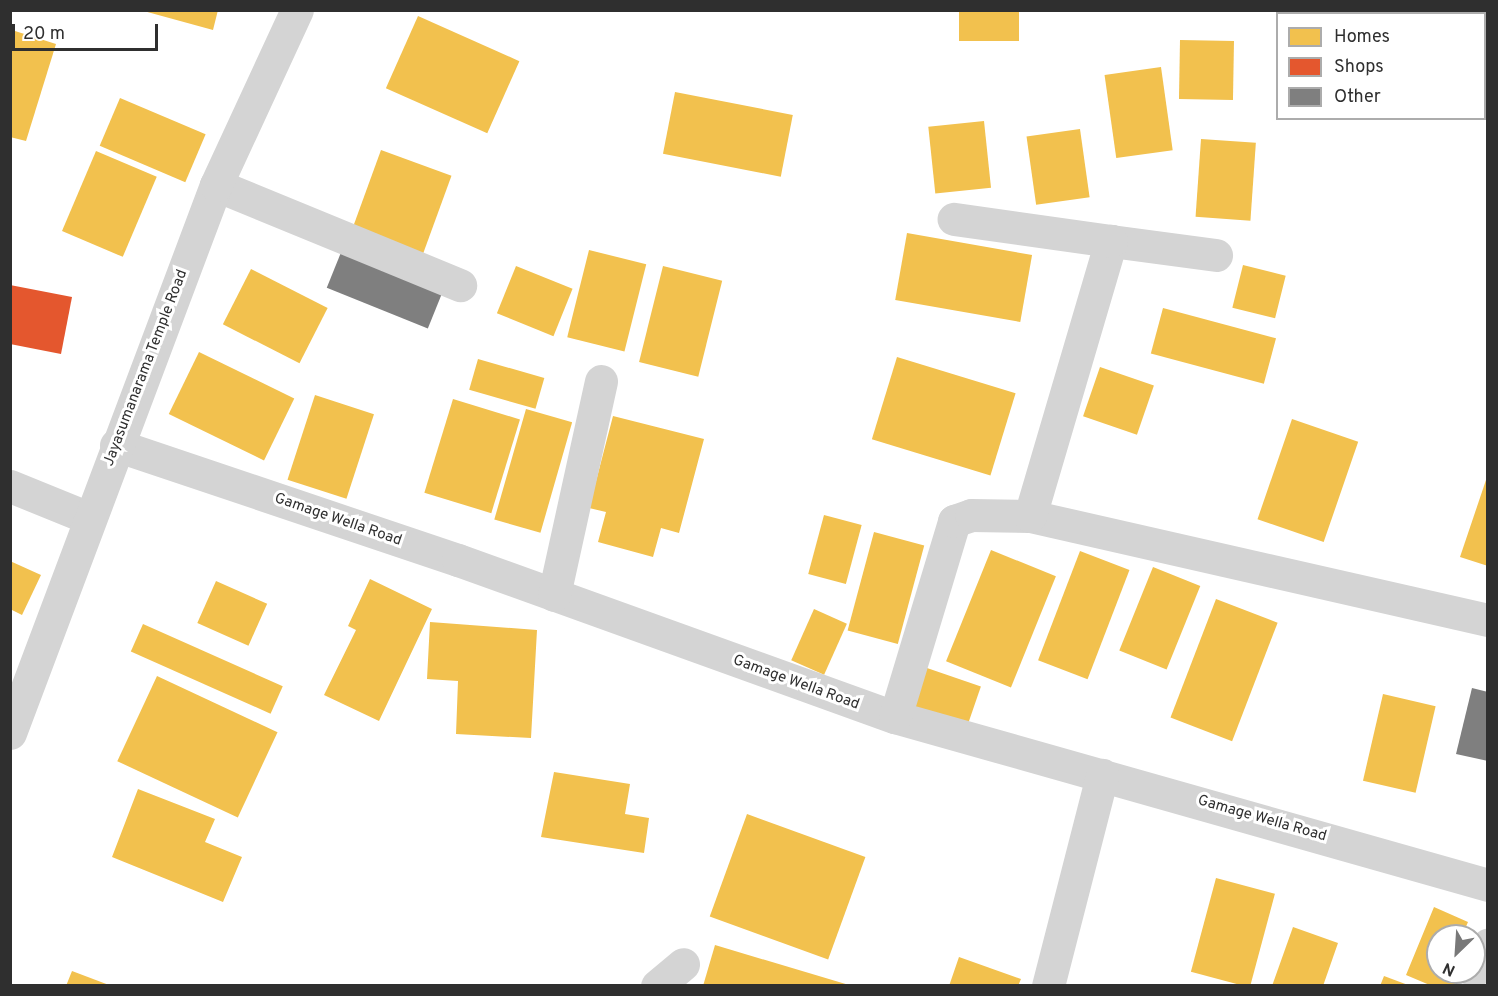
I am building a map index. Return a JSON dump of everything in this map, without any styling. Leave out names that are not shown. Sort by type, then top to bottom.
[{"type":"street","name":"Jayasumanarama Temple Road","points":[[10,733],[116,445],[216,185],[297,10]]},
{"type":"street","points":[[216,185],[460,285]]},
{"type":"street","points":[[954,219],[1216,255]]},
{"type":"street","points":[[1030,516],[1111,241]]},
{"type":"street","points":[[554,595],[601,381]]},
{"type":"street","name":"Gamage Wella Road","points":[[116,445],[554,595],[895,717],[1488,885]]},
{"type":"street","points":[[10,486],[89,518]]},
{"type":"street","points":[[895,717],[954,521],[971,515],[1030,516],[1488,620]]},
{"type":"street","points":[[1048,986],[1102,775]]},
{"type":"street","points":[[657,986],[683,964]]},
{"type":"building: Homes","points":[[140,10],[218,10],[213,30]]},
{"type":"building: Homes","points":[[959,10],[1019,10],[1019,41],[959,41]]},
{"type":"building: Homes","points":[[418,16],[519,61],[487,133],[386,88]]},
{"type":"building: Homes","points":[[15,31],[56,44],[26,141],[10,137],[10,45]]},
{"type":"building: Homes","points":[[1180,40],[1234,41],[1233,100],[1179,99]]},
{"type":"building: Homes","points":[[1161,67],[1173,150],[1116,158],[1105,75]]},
{"type":"building: Homes","points":[[675,92],[793,115],[781,177],[663,154]]},
{"type":"building: Homes","points":[[120,98],[206,134],[185,182],[100,146]]},
{"type":"building: Homes","points":[[984,121],[991,188],[935,193],[928,127]]},
{"type":"building: Homes","points":[[1080,129],[1090,197],[1036,205],[1027,137]]},
{"type":"building: Homes","points":[[1201,139],[1256,143],[1250,221],[1196,217]]},
{"type":"building: Homes","points":[[381,150],[451,176],[421,259],[351,234]]},
{"type":"building: Homes","points":[[96,151],[157,177],[123,257],[62,231]]},
{"type":"building: Homes","points":[[907,233],[1032,255],[1020,322],[895,300]]},
{"type":"building: Homes","points":[[589,250],[646,264],[624,352],[567,337]]},
{"type":"building: Homes","points":[[1243,265],[1286,276],[1275,318],[1232,308]]},
{"type":"building: Homes","points":[[516,266],[573,289],[553,336],[497,313]]},
{"type":"building: Homes","points":[[663,266],[722,281],[698,377],[639,362]]},
{"type":"building: Homes","points":[[251,269],[328,308],[299,363],[223,324]]},
{"type":"building: Homes","points":[[1163,308],[1276,338],[1264,384],[1151,353]]},
{"type":"building: Homes","points":[[199,352],[294,398],[264,460],[169,414]]},
{"type":"building: Homes","points":[[897,357],[1016,393],[990,475],[872,439]]},
{"type":"building: Homes","points":[[478,359],[544,378],[536,409],[469,390]]},
{"type":"building: Homes","points":[[1100,367],[1154,386],[1137,435],[1083,416]]},
{"type":"building: Homes","points":[[315,395],[374,414],[346,499],[287,480]]},
{"type":"building: Homes","points":[[453,399],[520,419],[491,513],[424,493]]},
{"type":"building: Homes","points":[[526,409],[572,422],[540,533],[494,520]]},
{"type":"building: Homes","points":[[613,416],[704,439],[679,533],[661,528],[653,557],[598,542],[606,512],[589,508]]},
{"type":"building: Homes","points":[[1292,419],[1358,442],[1324,542],[1257,519]]},
{"type":"building: Homes","points":[[1488,477],[1488,566],[1460,557]]},
{"type":"building: Homes","points":[[824,515],[862,525],[846,584],[808,574]]},
{"type":"building: Homes","points":[[874,532],[924,545],[898,644],[848,631]]},
{"type":"building: Homes","points":[[991,550],[1056,576],[1011,687],[946,661]]},
{"type":"building: Homes","points":[[1080,551],[1129,570],[1088,679],[1038,660]]},
{"type":"building: Homes","points":[[10,561],[41,575],[22,615],[10,609]]},
{"type":"building: Homes","points":[[1153,567],[1200,586],[1167,670],[1119,650]]},
{"type":"building: Homes","points":[[370,579],[432,609],[379,721],[324,695],[356,630],[348,626]]},
{"type":"building: Homes","points":[[216,581],[267,604],[248,646],[197,623]]},
{"type":"building: Homes","points":[[1216,599],[1278,623],[1232,741],[1170,718]]},
{"type":"building: Homes","points":[[814,609],[847,624],[824,675],[791,660]]},
{"type":"building: Homes","points":[[430,622],[537,630],[531,738],[456,734],[458,681],[427,679]]},
{"type":"building: Homes","points":[[143,624],[283,686],[271,714],[131,651]]},
{"type":"building: Homes","points":[[927,668],[981,687],[966,730],[912,711]]},
{"type":"building: Homes","points":[[157,676],[278,732],[238,817],[117,761]]},
{"type":"building: Homes","points":[[1383,694],[1436,706],[1416,793],[1363,781]]},
{"type":"building: Homes","points":[[554,772],[630,784],[625,814],[649,818],[644,853],[541,837]]},
{"type":"building: Homes","points":[[138,789],[215,819],[205,842],[242,857],[223,902],[112,857]]},
{"type":"building: Homes","points":[[747,814],[865,857],[828,960],[710,916]]},
{"type":"building: Homes","points":[[1216,878],[1275,894],[1250,986],[1191,972]]},
{"type":"building: Homes","points":[[1434,907],[1468,922],[1467,924],[1427,924]]},
{"type":"building: Homes","points":[[1426,926],[1426,983],[1406,975]]},
{"type":"building: Homes","points":[[1293,927],[1338,943],[1323,986],[1272,986]]},
{"type":"building: Homes","points":[[715,945],[849,985],[849,986],[703,986]]},
{"type":"building: Homes","points":[[959,957],[1021,979],[1018,986],[949,986]]},
{"type":"building: Homes","points":[[72,971],[109,985],[109,986],[66,986]]},
{"type":"building: Homes","points":[[1384,976],[1408,985],[1408,986],[1380,986]]},
{"type":"building: Homes","points":[[1427,984],[1455,984],[1454,986]]},
{"type":"building: Shops","points":[[10,285],[72,297],[61,354],[10,344]]},
{"type":"building: Other","points":[[344,245],[445,286],[428,328],[327,288]]},
{"type":"building: Other","points":[[1472,688],[1488,692],[1488,761],[1456,754]]}]
